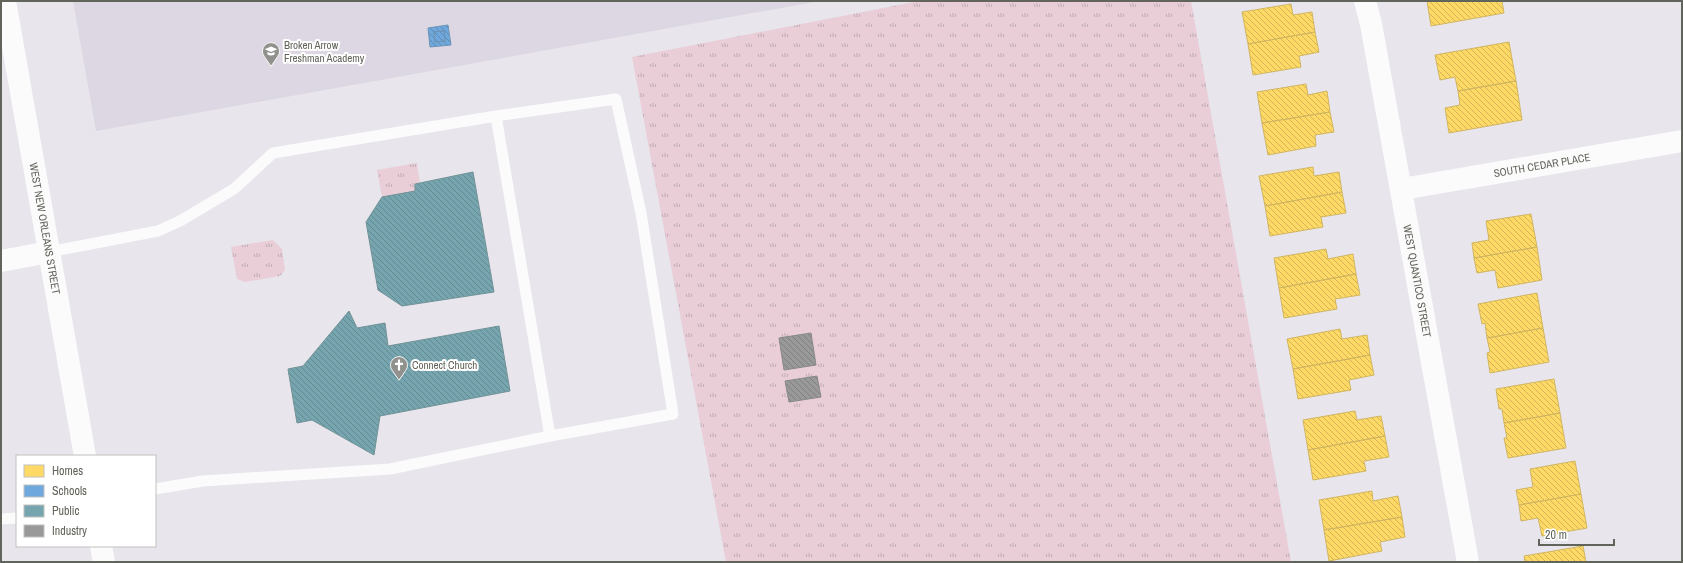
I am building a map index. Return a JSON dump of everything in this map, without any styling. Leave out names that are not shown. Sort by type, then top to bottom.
[{"type":"street","name":"WEST NEW ORLEANS STREET","points":[[5,1],[85,455]]},
{"type":"street","name":"WEST QUANTICO STREET","points":[[1365,1],[1371,24],[1402,190],[1468,562]]},
{"type":"street","name":"SOUTH CEDAR PLACE","points":[[1402,190],[1682,141]]},
{"type":"street","points":[[1,261],[49,252]]},
{"type":"street","points":[[101,547],[104,562]]},
{"type":"lane","points":[[49,252],[158,230],[180,221],[234,189],[273,153],[496,116],[616,99],[642,220],[673,414],[550,436],[390,469],[203,481],[156,489]]},
{"type":"lane","points":[[496,116],[550,436]]},
{"type":"lane","points":[[1,518],[16,518]]},
{"type":"shaded area","name":"Broken Arrow Freshman Academy","points":[[73,1],[820,1],[96,131]]},
{"type":"green space","points":[[919,1],[1191,1],[1291,562],[726,562],[632,57]]},
{"type":"green space","points":[[417,163],[420,184],[415,185],[415,191],[382,197],[377,170]]},
{"type":"green space","points":[[273,240],[282,249],[285,270],[280,276],[245,282],[237,279],[231,247]]},
{"type":"building: Homes","points":[[1427,1],[1502,1],[1504,13],[1431,26]]},
{"type":"building: Homes","points":[[1291,4],[1293,15],[1312,12],[1315,32],[1248,44],[1242,12]]},
{"type":"building: Homes","points":[[1315,32],[1319,52],[1299,56],[1301,67],[1253,75],[1248,44]]},
{"type":"building: Homes","points":[[1509,42],[1516,81],[1458,91],[1455,77],[1440,80],[1435,55]]},
{"type":"building: Homes","points":[[1516,81],[1522,120],[1449,133],[1445,108],[1460,105],[1458,91]]},
{"type":"building: Homes","points":[[1306,84],[1308,95],[1327,91],[1330,112],[1262,123],[1257,92]]},
{"type":"building: Homes","points":[[1330,112],[1334,132],[1315,135],[1316,146],[1268,155],[1262,123]]},
{"type":"building: Homes","points":[[1313,167],[1314,176],[1339,172],[1342,192],[1265,206],[1259,176]]},
{"type":"building: Homes","points":[[1342,192],[1346,213],[1321,217],[1323,227],[1270,236],[1265,206]]},
{"type":"building: Homes","points":[[1531,214],[1537,247],[1474,258],[1472,243],[1489,240],[1486,221]]},
{"type":"building: Homes","points":[[1537,247],[1542,280],[1498,288],[1495,270],[1477,273],[1474,258]]},
{"type":"building: Homes","points":[[1326,249],[1328,259],[1353,254],[1356,274],[1279,288],[1274,258]]},
{"type":"building: Homes","points":[[1356,274],[1360,295],[1335,299],[1337,309],[1284,318],[1279,288]]},
{"type":"building: Homes","points":[[1537,293],[1543,328],[1487,338],[1485,323],[1482,324],[1478,304]]},
{"type":"building: Homes","points":[[1543,328],[1549,362],[1490,373],[1487,353],[1490,352],[1487,338]]},
{"type":"building: Homes","points":[[1340,329],[1342,339],[1367,335],[1370,355],[1293,369],[1287,339]]},
{"type":"building: Homes","points":[[1370,355],[1374,375],[1349,380],[1351,390],[1298,399],[1293,369]]},
{"type":"building: Homes","points":[[1554,379],[1560,413],[1504,423],[1502,409],[1499,409],[1496,389]]},
{"type":"building: Homes","points":[[1355,411],[1357,420],[1381,416],[1385,436],[1308,450],[1303,420]]},
{"type":"building: Homes","points":[[1560,413],[1566,448],[1508,458],[1504,438],[1507,438],[1504,423]]},
{"type":"building: Homes","points":[[1385,436],[1389,457],[1364,461],[1366,471],[1313,480],[1308,450]]},
{"type":"building: Homes","points":[[1575,461],[1581,494],[1519,505],[1516,490],[1533,487],[1530,469]]},
{"type":"building: Homes","points":[[1372,491],[1373,501],[1398,496],[1402,517],[1324,530],[1319,500]]},
{"type":"building: Homes","points":[[1581,494],[1587,528],[1542,536],[1538,518],[1521,521],[1519,505]]},
{"type":"building: Homes","points":[[1402,517],[1405,537],[1380,542],[1382,551],[1329,561],[1324,530]]},
{"type":"building: Homes","points":[[1583,546],[1586,562],[1525,562],[1524,556]]},
{"type":"building: Schools","points":[[448,25],[451,45],[430,47],[428,28]],"holes":[[[444,31],[445,41],[435,42],[434,32]]]},
{"type":"building: Schools","points":[[444,31],[445,41],[435,42],[434,32]]},
{"type":"building: Public","points":[[473,172],[494,292],[402,306],[378,290],[366,222],[382,197],[415,191],[415,184]]},
{"type":"building: Public","name":"Connect Church","points":[[349,311],[357,328],[385,323],[388,346],[499,326],[510,391],[380,416],[374,455],[312,420],[297,423],[288,369],[303,366]]},
{"type":"building: Industry","points":[[811,333],[816,365],[784,370],[779,338]]},
{"type":"building: Industry","points":[[817,376],[821,397],[789,402],[785,381]]},
{"type":"place","name":"Broken Arrow Freshman Academy","points":[[271,66]]},
{"type":"place","name":"Connect Church","points":[[399,380]]}]
